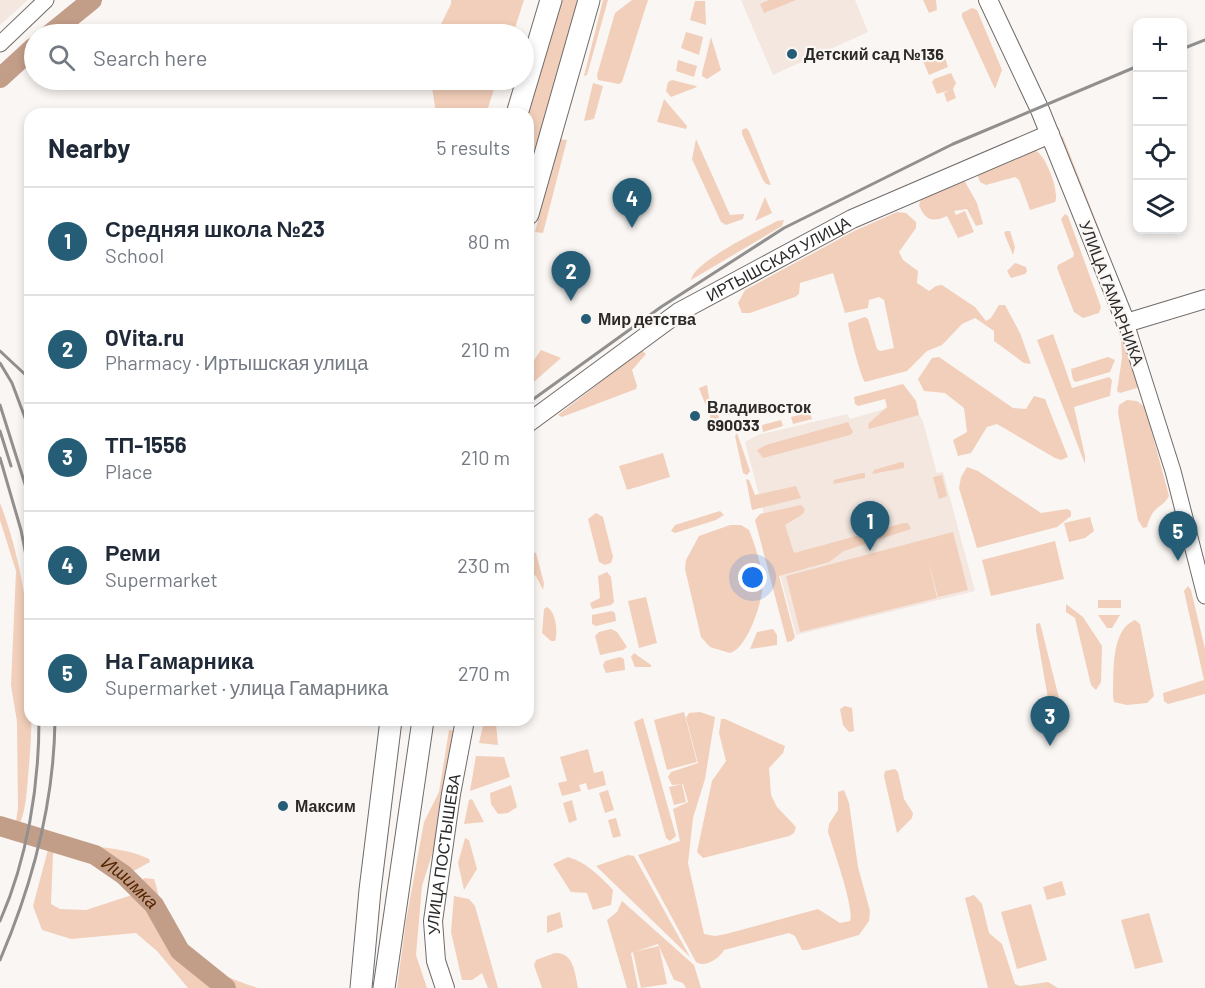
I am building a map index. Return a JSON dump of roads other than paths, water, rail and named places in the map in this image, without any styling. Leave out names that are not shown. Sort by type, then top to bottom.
[{"type":"highway","points":[[534,57],[551,0]]},
{"type":"highway","points":[[534,193],[589,0]]},
{"type":"highway","points":[[519,108],[524,90]]},
{"type":"highway","points":[[361,988],[389,726]]},
{"type":"highway","points":[[384,988],[422,726]]},
{"type":"main road","name":"УЛИЦА ГАМАРНИКА","points":[[988,0],[1050,134],[1125,323]]},
{"type":"main road","name":"ИРТЫШСКАЯ УЛИЦА","points":[[534,419],[689,307],[852,219],[1050,134]]},
{"type":"main road","points":[[1125,323],[1205,298]]},
{"type":"main road","name":"УЛИЦА ПОСТЫШЕВА","points":[[445,988],[436,961],[433,921],[451,794],[464,726]]},
{"type":"street","points":[[0,44],[46,0]]},
{"type":"street","name":"УЛИЦА ГАМАРНИКА","points":[[1125,323],[1173,471],[1205,596]]},
{"type":"waterway","points":[[62,24],[92,0]]},
{"type":"waterway","points":[[0,78],[24,56]]},
{"type":"waterway","name":"Ишимка","points":[[0,826],[95,855],[124,875],[154,905],[180,951],[226,988]]},
{"type":"railway","points":[[1187,47],[1205,40]]},
{"type":"railway","points":[[534,399],[661,307],[784,228],[953,144],[1133,68]]},
{"type":"railway","points":[[0,351],[24,373]]},
{"type":"railway","points":[[0,363],[12,383],[24,415]]},
{"type":"railway","points":[[0,405],[24,481]]},
{"type":"railway","points":[[0,431],[11,466]]},
{"type":"railway","points":[[0,458],[24,545]]},
{"type":"railway","points":[[0,921],[17,873],[30,823],[37,771],[39,726]]},
{"type":"railway","points":[[0,960],[22,902],[40,843],[51,782],[55,726]]},
{"type":"place","name":"Детский сад №136","points":[[792,54]]},
{"type":"place","name":"Реми","points":[[632,228]]},
{"type":"place","name":"OVita.ru","points":[[571,301]]},
{"type":"place","name":"Мир детства","points":[[586,319]]},
{"type":"place","name":"Владивосток 690033","points":[[695,416]]},
{"type":"place","name":"Средняя школа №23","points":[[870,551]]},
{"type":"place","name":"На Гамарника","points":[[1178,561]]},
{"type":"place","name":"ТП-1556","points":[[1050,746]]},
{"type":"place","name":"Максим","points":[[283,806]]}]
